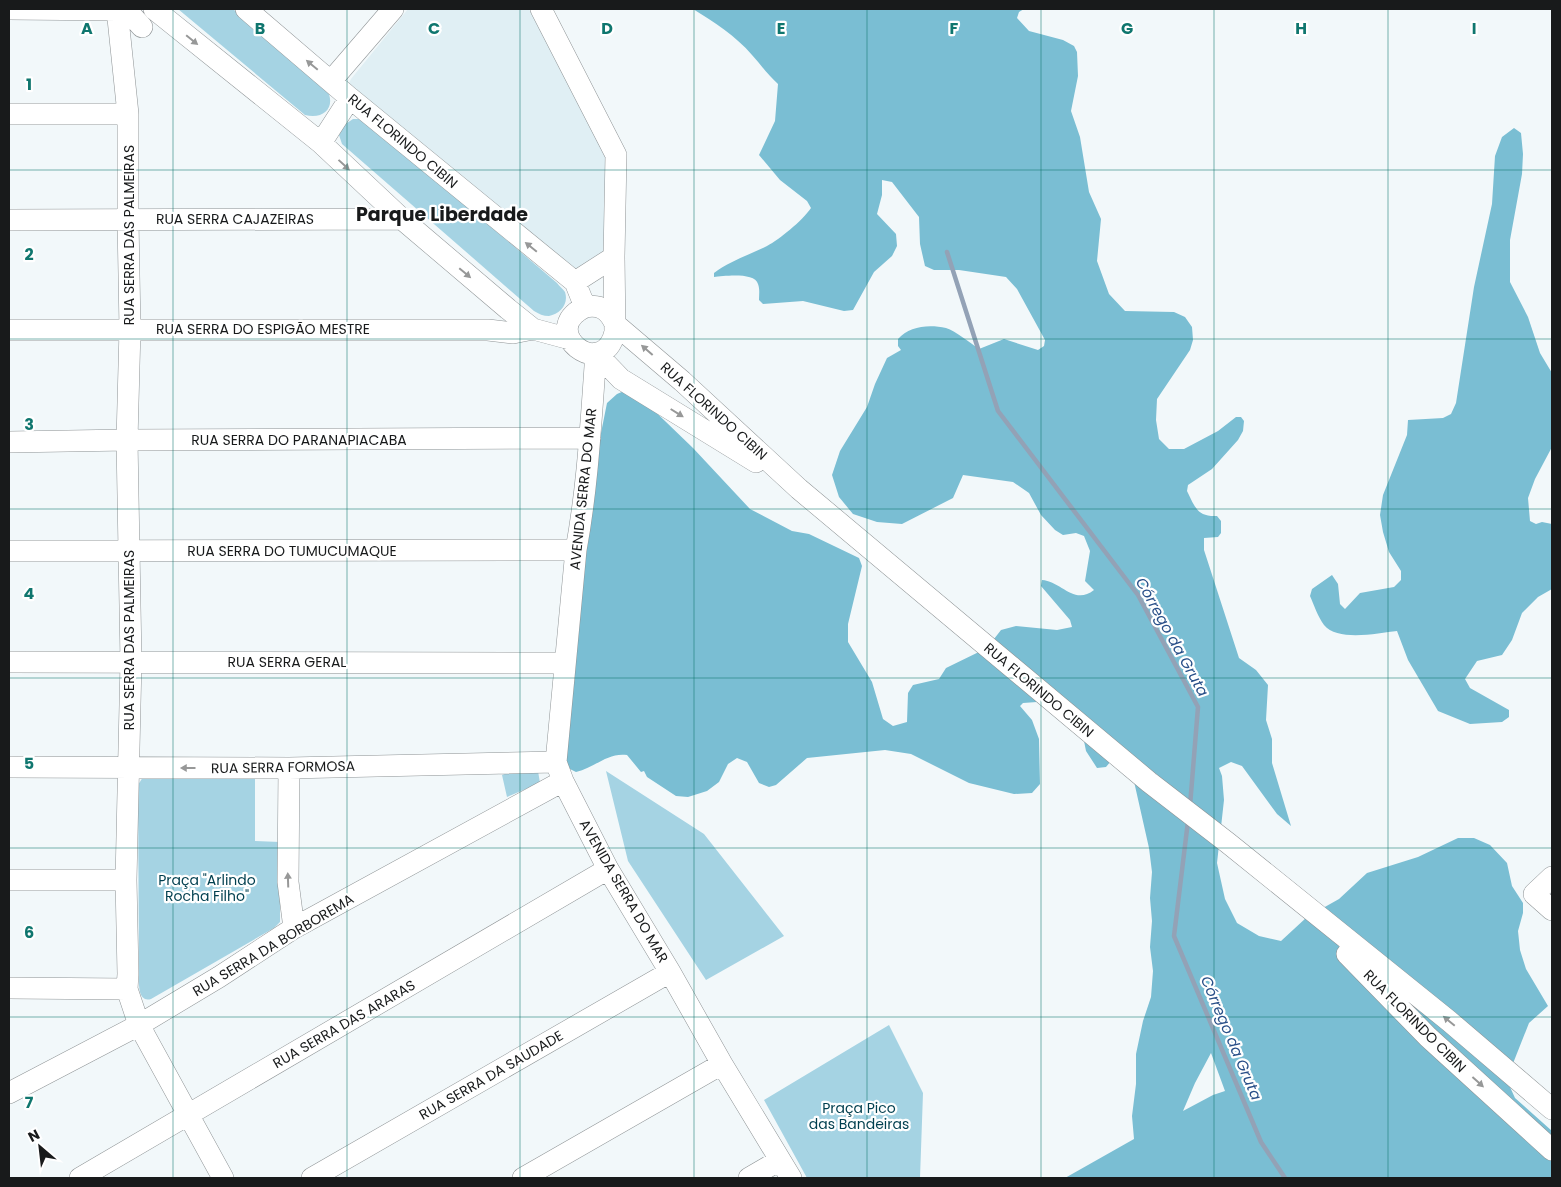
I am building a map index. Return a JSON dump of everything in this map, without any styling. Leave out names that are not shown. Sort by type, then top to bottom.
[{"type":"street","points":[[9,9],[108,9],[132,16],[142,27],[160,14],[320,143],[402,219],[533,329],[570,339]]},
{"type":"street","name":"RUA SERRA DAS PALMEIRAS","points":[[108,9],[125,77],[128,114],[130,329],[127,440],[131,661],[126,880],[127,989],[139,1026],[223,1178]]},
{"type":"street","name":"RUA FLORINDO CIBIN","points":[[246,9],[350,98],[574,282],[592,307],[607,311],[615,324],[682,381],[799,489],[1148,782],[1228,843],[1449,1020],[1552,1109]]},
{"type":"street","points":[[331,81],[393,9]]},
{"type":"street","points":[[541,9],[616,155],[614,339],[609,346],[596,353],[580,351],[570,339],[568,323],[578,310],[592,307],[614,257]]},
{"type":"street","name":"RUA SERRA DAS PALMEIRAS","points":[[125,77],[138,28],[142,27]]},
{"type":"street","points":[[320,143],[350,98]]},
{"type":"street","points":[[9,114],[128,114]]},
{"type":"street","points":[[362,219],[373,209],[373,192]]},
{"type":"street","name":"RUA SERRA CAJAZEIRAS","points":[[9,220],[402,219]]},
{"type":"street","points":[[574,282],[614,257]]},
{"type":"street","points":[[488,330],[508,309]]},
{"type":"street","name":"RUA SERRA DO ESPIGÃO MESTRE","points":[[9,330],[488,330],[513,333],[533,329]]},
{"type":"street","name":"RUA FLORINDO CIBIN","points":[[596,353],[621,379],[799,489]]},
{"type":"street","name":"AVENIDA SERRA DO MAR","points":[[596,353],[582,520],[576,550],[565,663],[560,772],[608,869],[786,1169]]},
{"type":"street","name":"AVENIDA SERRA DO MAR","points":[[592,397],[621,379]]},
{"type":"street","name":"RUA SERRA DO PARANAPIACABA","points":[[9,442],[590,438]]},
{"type":"street","name":"RUA SERRA DO TUMUCUMAQUE","points":[[9,551],[576,550]]},
{"type":"street","name":"RUA SERRA GERAL","points":[[9,662],[565,663]]},
{"type":"street","name":"RUA SERRA FORMOSA","points":[[9,767],[289,768],[560,772]]},
{"type":"street","points":[[289,768],[288,882],[294,928]]},
{"type":"street","name":"RUA SERRA DA BORBOREMA","points":[[10,1093],[139,1026],[220,977],[294,928],[560,772]]},
{"type":"street","name":"RUA SERRA DAS ARARAS","points":[[80,1178],[608,869]]},
{"type":"street","points":[[1552,877],[1534,894],[1552,910]]},
{"type":"street","points":[[9,880],[126,880]]},
{"type":"street","name":"RUA FLORINDO CIBIN","points":[[1282,887],[1428,1036],[1552,1150]]},
{"type":"street","name":"RUA SERRA DA SAUDADE","points":[[312,1178],[670,972]]},
{"type":"street","points":[[9,988],[127,989]]},
{"type":"street","points":[[523,1178],[722,1064]]},
{"type":"street","points":[[749,1178],[786,1169]]},
{"type":"shaded area","points":[[408,9],[529,9],[607,157],[604,252],[578,270],[572,269],[348,85]]},
{"type":"shaded area","points":[[693,9],[1024,9],[1019,12],[1017,18],[1029,31],[1063,40],[1074,46],[1077,52],[1078,76],[1071,111],[1080,137],[1089,192],[1101,219],[1097,261],[1109,294],[1125,311],[1174,312],[1185,317],[1192,327],[1193,340],[1190,350],[1157,399],[1156,420],[1159,439],[1169,449],[1184,449],[1218,431],[1236,417],[1241,417],[1244,421],[1243,431],[1238,440],[1212,469],[1188,485],[1187,491],[1192,502],[1201,513],[1217,516],[1221,521],[1221,533],[1218,537],[1204,538],[1204,550],[1239,658],[1256,670],[1268,685],[1266,720],[1272,739],[1272,763],[1291,826],[1277,814],[1242,766],[1231,762],[1219,768],[1222,776],[1224,800],[1217,863],[1225,899],[1237,923],[1259,936],[1281,941],[1307,917],[1339,899],[1367,873],[1418,857],[1458,838],[1474,838],[1490,845],[1507,863],[1512,886],[1523,903],[1523,913],[1518,931],[1520,950],[1526,969],[1548,1006],[1529,1023],[1510,1071],[1510,1087],[1515,1098],[1552,1131],[1552,1178],[1065,1178],[1134,1139],[1132,1116],[1136,1084],[1136,1054],[1143,1021],[1151,997],[1153,971],[1150,947],[1152,872],[1149,848],[1133,777],[1116,755],[1106,767],[1097,768],[1086,751],[1082,731],[1037,702],[1023,703],[1020,706],[1032,720],[1039,739],[1040,784],[1032,793],[1014,794],[969,783],[911,754],[885,750],[807,758],[776,785],[769,787],[759,783],[747,762],[737,758],[728,764],[719,782],[707,791],[688,797],[676,796],[647,777],[644,771],[641,772],[627,755],[607,758],[576,772],[563,762],[597,453],[607,403],[617,394],[624,391],[638,395],[693,448],[750,509],[792,531],[809,534],[859,558],[862,566],[848,624],[848,642],[872,682],[883,719],[893,726],[907,722],[908,693],[913,685],[939,679],[946,668],[987,648],[1001,630],[1016,626],[1057,630],[1072,627],[1070,620],[1041,586],[1042,580],[1049,581],[1074,594],[1087,594],[1094,590],[1085,581],[1090,551],[1084,536],[1076,533],[1063,535],[1055,530],[1041,515],[1029,493],[1013,482],[963,475],[953,498],[902,524],[877,522],[853,514],[839,497],[832,475],[840,451],[867,407],[887,358],[901,350],[898,346],[898,339],[908,331],[920,327],[946,328],[979,349],[1004,339],[1038,350],[1044,346],[1045,340],[1017,289],[1006,277],[959,270],[934,270],[925,266],[920,244],[919,217],[892,182],[882,180],[882,195],[877,214],[896,234],[897,246],[892,256],[874,272],[853,310],[844,311],[803,301],[763,304],[759,300],[756,280],[745,276],[714,277],[714,273],[720,269],[778,239],[797,224],[811,208],[807,201],[780,180],[759,155],[775,121],[778,84],[746,48]],"holes":[[[1211,1053],[1225,1091],[1213,1095],[1183,1111]]]},
{"type":"shaded area","points":[[1514,128],[1521,133],[1523,154],[1522,174],[1510,240],[1510,282],[1528,317],[1540,353],[1552,373],[1552,447],[1535,479],[1528,498],[1530,521],[1536,524],[1542,522],[1552,524],[1552,589],[1538,597],[1522,613],[1512,640],[1502,655],[1477,661],[1465,679],[1470,688],[1509,710],[1509,717],[1502,722],[1470,724],[1438,711],[1408,660],[1397,631],[1348,635],[1330,630],[1322,622],[1310,596],[1312,589],[1332,575],[1338,584],[1340,604],[1345,609],[1360,593],[1394,587],[1401,580],[1401,571],[1389,552],[1383,532],[1380,515],[1383,495],[1407,435],[1408,420],[1443,418],[1451,414],[1456,403],[1474,287],[1492,204],[1495,156],[1502,137]]},
{"type":"green space","points":[[178,9],[233,9],[326,88],[330,101],[327,110],[318,115],[305,115]]},
{"type":"green space","points":[[353,119],[363,119],[370,124],[557,283],[566,296],[563,308],[549,316],[541,315],[534,311],[342,144],[339,135],[344,125]]},
{"type":"green space","points":[[515,770],[538,771],[540,783],[507,797],[502,775]]},
{"type":"green space","points":[[606,771],[704,834],[784,936],[706,980],[628,861]]},
{"type":"green space","name":"Praça \"Arlindo Rocha Filho\"","points":[[255,775],[255,841],[280,842],[280,922],[274,928],[151,999],[143,998],[139,981],[138,785],[143,777]]},
{"type":"green space","name":"Praça Pico das Bandeiras","points":[[889,1025],[923,1093],[920,1178],[807,1178],[764,1100]]},
{"type":"waterway","name":"Córrego da Gruta","points":[[947,252],[998,411],[1138,595],[1198,707],[1190,806]]},
{"type":"waterway","name":"Córrego da Gruta","points":[[1188,821],[1174,936],[1261,1142],[1285,1178]]},
{"type":"district","name":"Parque Liberdade","points":[[442,214]]}]
